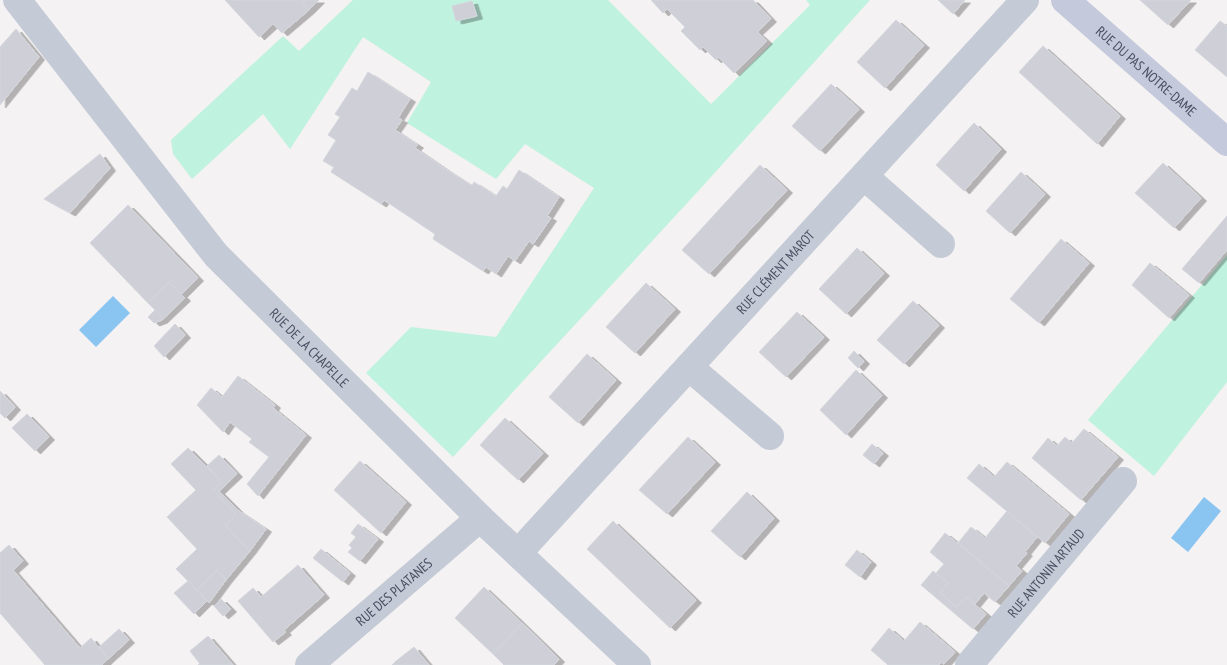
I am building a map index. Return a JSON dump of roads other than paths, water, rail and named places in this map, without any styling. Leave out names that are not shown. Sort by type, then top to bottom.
[{"type":"street","name":"RUE DE LA CHAPELLE","points":[[17,0],[216,255],[480,518],[637,665]]},
{"type":"street","name":"RUE CLÉMENT MAROT","points":[[518,553],[1026,0]]},
{"type":"street","name":"RUE DU PAS NOTRE-DAME","points":[[1065,0],[1227,142]]},
{"type":"street","points":[[864,176],[941,244]]},
{"type":"street","points":[[689,367],[770,436]]},
{"type":"street","name":"RUE ANTONIN ARTAUD","points":[[969,665],[1123,481]]},
{"type":"street","name":"RUE DES PLATANES","points":[[309,665],[480,518]]},
{"type":"water","points":[[113,296],[130,313],[96,347],[79,330]]},
{"type":"water","points":[[1204,497],[1221,511],[1188,552],[1171,538]]}]
